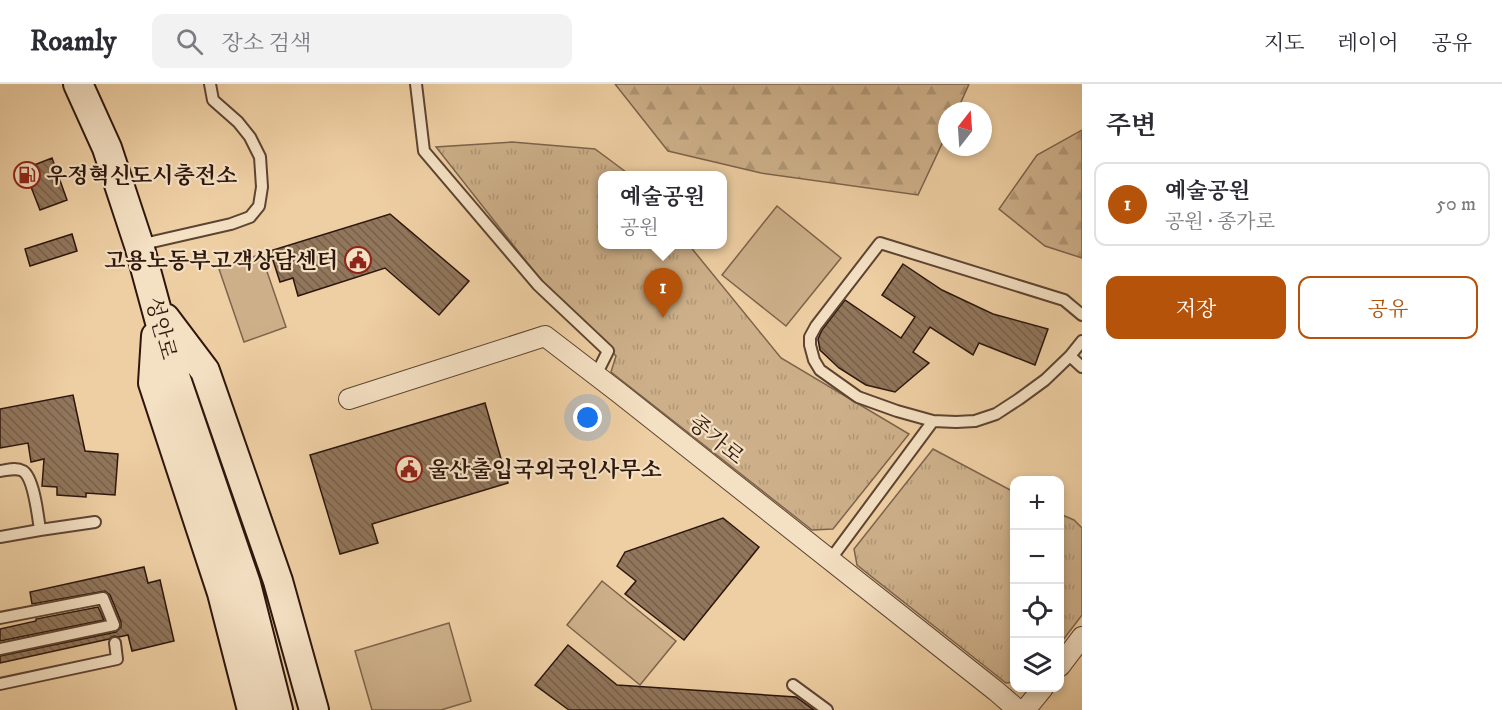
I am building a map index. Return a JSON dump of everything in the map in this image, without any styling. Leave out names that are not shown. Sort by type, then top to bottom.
[{"type":"street","name":"성안로","points":[[78,84],[107,148],[139,245],[174,370],[246,584],[278,710]]},
{"type":"street","points":[[157,307],[153,383],[222,593],[252,710]]},
{"type":"street","points":[[157,307],[205,371],[278,581],[314,710]]},
{"type":"street","name":"종가로","points":[[349,399],[545,336],[1018,710]]},
{"type":"street","points":[[1064,660],[1082,637]]},
{"type":"street","points":[[1026,710],[1039,692]]},
{"type":"lane","points":[[139,245],[231,225],[250,218],[259,206],[262,187],[260,157],[250,137],[238,122],[213,100],[210,84]]},
{"type":"lane","points":[[416,84],[424,151],[538,285],[608,351],[596,375]]},
{"type":"lane","points":[[1082,315],[1064,300],[880,243],[816,326],[810,337],[810,345],[814,360],[820,370],[858,397],[933,421],[956,422],[975,421],[996,414],[1045,380],[1082,341]]},
{"type":"lane","points":[[1070,356],[1082,367]]},
{"type":"lane","points":[[830,560],[933,421]]},
{"type":"lane","points":[[0,471],[17,469],[25,472],[30,480],[40,530]]},
{"type":"lane","points":[[0,537],[95,522]]},
{"type":"lane","points":[[0,618],[103,598],[114,625],[0,649]]},
{"type":"lane","points":[[0,684],[117,659],[115,643]]},
{"type":"lane","points":[[793,686],[827,710]]},
{"type":"green space","points":[[615,84],[969,84],[961,102],[938,102],[938,152],[918,195],[761,173],[668,151]]},
{"type":"green space","points":[[1082,130],[1082,258],[1045,246],[999,209],[1037,155]]},
{"type":"green space","points":[[512,142],[595,149],[625,171],[598,171],[598,249],[692,249],[781,358],[909,434],[833,529],[812,530],[611,372],[616,356],[540,279],[436,147]]},
{"type":"green space","points":[[777,206],[841,258],[786,326],[722,275]]},
{"type":"green space","points":[[261,254],[286,327],[244,342],[219,269]]},
{"type":"green space","points":[[933,449],[1010,490],[1010,682],[1006,683],[857,565],[854,549]]},
{"type":"green space","points":[[1064,516],[1074,520],[1082,528],[1082,615],[1064,639]]},
{"type":"green space","points":[[602,581],[676,641],[640,685],[567,625]]},
{"type":"green space","points":[[449,623],[471,701],[441,710],[372,710],[355,651]]},
{"type":"building","points":[[52,158],[67,200],[40,210],[24,169]]},
{"type":"building","name":"고용노동부고객상담센터","points":[[390,214],[469,281],[439,315],[385,268],[298,296],[293,278],[280,282],[270,251]]},
{"type":"building","points":[[72,234],[77,251],[30,266],[25,249]]},
{"type":"building","points":[[903,264],[942,290],[993,314],[1048,329],[1035,365],[979,343],[973,355],[930,327],[913,352],[929,363],[895,392],[866,385],[839,368],[820,350],[818,339],[822,330],[845,300],[901,338],[915,317],[882,295]]},
{"type":"building","points":[[73,395],[85,451],[118,454],[115,495],[86,493],[86,497],[57,495],[57,487],[42,486],[44,459],[31,462],[28,443],[0,448],[0,409]]},
{"type":"building","name":"울산출입국외국인사무소","points":[[485,403],[508,483],[372,524],[378,543],[340,554],[310,455]]},
{"type":"building","points":[[723,518],[759,547],[684,640],[625,594],[636,581],[617,566],[625,552]]},
{"type":"building","points":[[144,567],[148,583],[160,580],[174,641],[132,651],[128,635],[114,636],[0,663],[0,656],[116,632],[121,627],[110,595],[105,591],[32,604],[30,592]]},
{"type":"building","points":[[98,607],[104,620],[0,641],[0,629],[36,621],[36,619]]},
{"type":"building","points":[[568,645],[617,685],[796,697],[814,710],[569,710],[535,685]]},
{"type":"place","name":"우정혁신도시충전소","points":[[27,175]]},
{"type":"place","name":"고용노동부고객상담센터","points":[[358,260]]},
{"type":"place","name":"예술공원","points":[[663,318]]},
{"type":"place","name":"울산출입국외국인사무소","points":[[409,469]]}]
